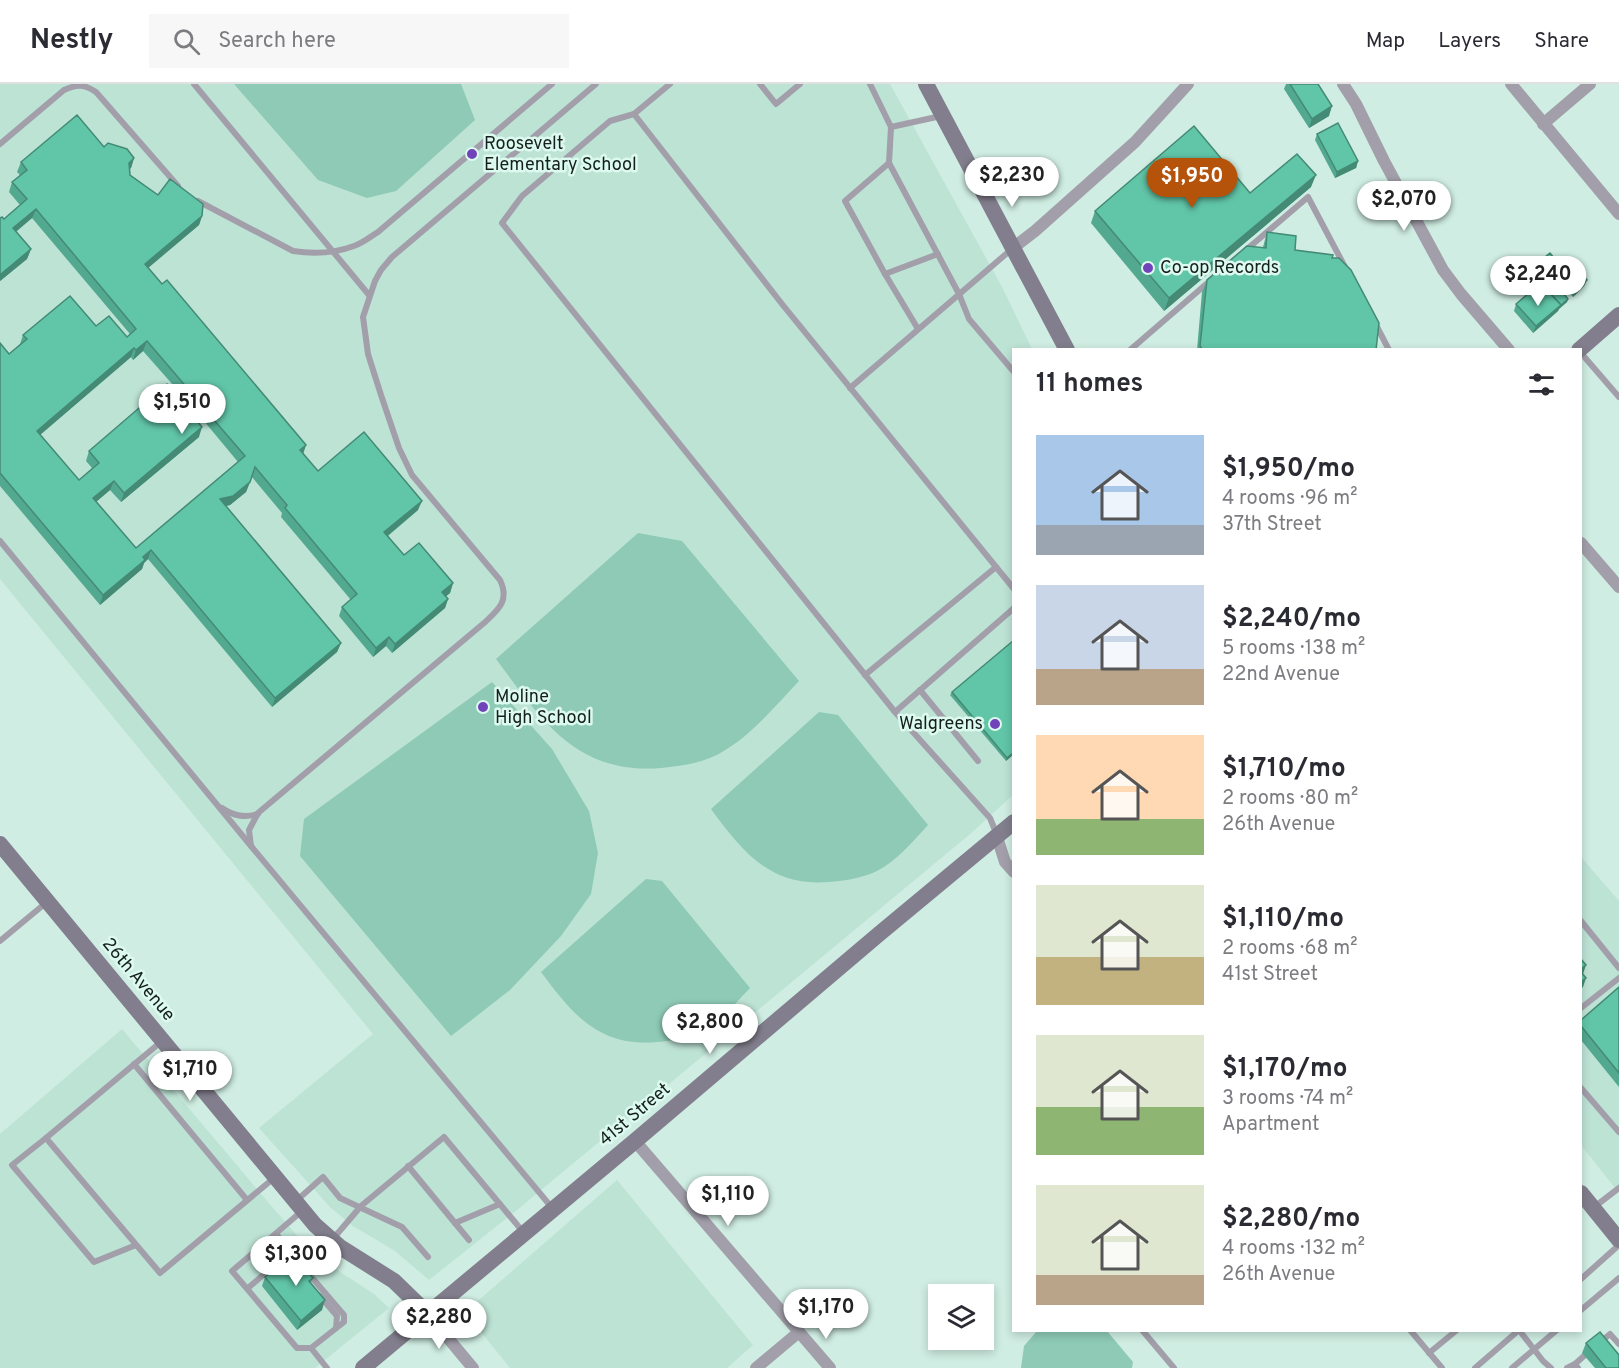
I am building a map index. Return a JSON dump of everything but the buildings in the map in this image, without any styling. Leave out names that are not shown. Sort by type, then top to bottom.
[{"type":"street","points":[[926,84],[1066,348]]},
{"type":"street","points":[[1013,248],[1135,142],[1188,84]]},
{"type":"street","points":[[1343,84],[1356,104],[1426,242],[1443,270],[1507,348]]},
{"type":"street","points":[[1511,84],[1619,214]]},
{"type":"street","points":[[1543,124],[1590,84]]},
{"type":"street","points":[[1582,349],[1619,315]]},
{"type":"street","points":[[1582,544],[1619,587]]},
{"type":"street","name":"41st Street","points":[[363,1368],[1012,824]]},
{"type":"street","points":[[997,837],[1005,862],[1012,870]]},
{"type":"street","name":"26th Avenue","points":[[0,844],[315,1226],[350,1254],[394,1281],[427,1313],[473,1368]]},
{"type":"street","points":[[635,1141],[830,1368]]},
{"type":"street","points":[[1582,1194],[1619,1240]]},
{"type":"street","points":[[756,1368],[799,1332]]},
{"type":"lane","points":[[0,144],[72,84]]},
{"type":"lane","points":[[93,84],[96,92]]},
{"type":"lane","points":[[194,84],[369,295]]},
{"type":"lane","points":[[188,195],[292,251],[308,253],[334,251],[354,246],[378,232],[552,84]]},
{"type":"lane","points":[[251,846],[249,830],[258,813],[499,609],[504,594],[500,580],[418,483],[399,448],[368,354],[363,317],[369,295],[381,270],[392,257],[596,84]]},
{"type":"lane","points":[[670,84],[634,114],[610,122],[522,196],[502,223],[865,675],[990,818],[997,837]]},
{"type":"lane","points":[[760,84],[776,104],[800,84]]},
{"type":"lane","points":[[870,84],[891,127],[889,164],[959,294],[969,319],[1012,370]]},
{"type":"lane","points":[[64,90],[75,85],[85,85],[96,92],[181,189]]},
{"type":"lane","points":[[634,114],[732,241],[1012,587]]},
{"type":"lane","points":[[891,127],[943,116]]},
{"type":"lane","points":[[889,164],[845,201],[918,329]]},
{"type":"lane","points":[[1237,258],[1308,197],[1351,278]]},
{"type":"lane","points":[[850,388],[1013,248]]},
{"type":"lane","points":[[885,274],[938,254]]},
{"type":"lane","points":[[1132,348],[1220,273]]},
{"type":"lane","points":[[1373,319],[1388,348]]},
{"type":"lane","points":[[1582,353],[1619,397]]},
{"type":"lane","points":[[0,540],[251,846],[554,1209]]},
{"type":"lane","points":[[865,675],[996,567]]},
{"type":"lane","points":[[896,712],[1012,610]]},
{"type":"lane","points":[[920,690],[978,761]]},
{"type":"lane","points":[[217,804],[232,814],[240,816],[258,813]]},
{"type":"lane","points":[[0,941],[47,902]]},
{"type":"lane","points":[[1582,923],[1619,968]]},
{"type":"lane","points":[[1582,1007],[1619,978]]},
{"type":"lane","points":[[136,1245],[94,1262],[12,1165],[162,1041]]},
{"type":"lane","points":[[134,1064],[248,1200]]},
{"type":"lane","points":[[1582,1089],[1619,1132]]},
{"type":"lane","points":[[332,1240],[361,1206],[444,1137],[524,1233]]},
{"type":"lane","points":[[46,1138],[160,1273],[275,1177]]},
{"type":"lane","points":[[408,1166],[469,1240]]},
{"type":"lane","points":[[276,1234],[344,1315],[344,1322],[311,1348],[297,1348],[232,1270],[276,1234],[323,1178],[340,1198],[402,1227],[428,1257]]},
{"type":"lane","points":[[1593,1208],[1619,1188]]},
{"type":"lane","points":[[455,1223],[500,1204]]},
{"type":"lane","points":[[1582,1278],[1619,1245]]},
{"type":"lane","points":[[248,1288],[283,1258],[289,1259],[337,1316],[336,1328]]},
{"type":"lane","points":[[1582,1309],[1619,1278]]},
{"type":"lane","points":[[1144,1332],[1174,1368]]},
{"type":"lane","points":[[1412,1332],[1442,1368]]},
{"type":"lane","points":[[1429,1353],[1455,1332]]},
{"type":"lane","points":[[1475,1368],[1517,1332]]},
{"type":"lane","points":[[1520,1332],[1551,1368]]},
{"type":"lane","points":[[1512,1368],[1555,1332]]},
{"type":"lane","points":[[1598,1343],[1610,1334],[1619,1344]]},
{"type":"lane","points":[[311,1348],[327,1368]]},
{"type":"lane","points":[[1567,1368],[1576,1366],[1585,1355]]},
{"type":"shaded area","name":"Moline High School","points":[[0,84],[890,84],[1002,287],[1032,348],[1012,348],[1012,796],[969,835],[517,1210],[429,1280],[395,1251],[353,1226],[330,1207],[259,1128],[373,1034],[0,579]]},
{"type":"shaded area","points":[[234,84],[461,84],[475,120],[396,191],[367,198],[318,180]]},
{"type":"shaded area","points":[[638,533],[682,541],[799,681],[763,720],[733,745],[708,759],[661,768],[631,768],[606,762],[583,752],[564,739],[546,722],[496,659]]},
{"type":"shaded area","points":[[492,682],[552,749],[589,811],[598,853],[591,894],[561,936],[510,990],[451,1036],[300,856],[304,819]]},
{"type":"shaded area","points":[[819,712],[838,715],[928,825],[898,856],[877,871],[847,880],[808,882],[790,879],[759,863],[734,839],[711,809]]},
{"type":"shaded area","points":[[1582,858],[1619,901],[1619,1193],[1582,1146]]},
{"type":"shaded area","points":[[646,879],[662,881],[750,988],[709,1027],[691,1036],[674,1040],[637,1042],[603,1033],[576,1014],[541,972]]},
{"type":"shaded area","points":[[122,1029],[314,1255],[374,1294],[389,1308],[315,1368],[0,1368],[0,1134]]},
{"type":"shaded area","points":[[617,1180],[753,1345],[727,1368],[510,1368],[465,1312]]},
{"type":"shaded area","points":[[1036,1332],[1108,1332],[1133,1362],[1132,1368],[1021,1368],[1024,1346]]},
{"type":"place","name":"Roosevelt Elementary School","points":[[472,154]]},
{"type":"place","name":"Co-op Records","points":[[1148,268]]},
{"type":"place","name":"Moline High School","points":[[483,707]]},
{"type":"place","name":"Walgreens","points":[[995,724]]}]
